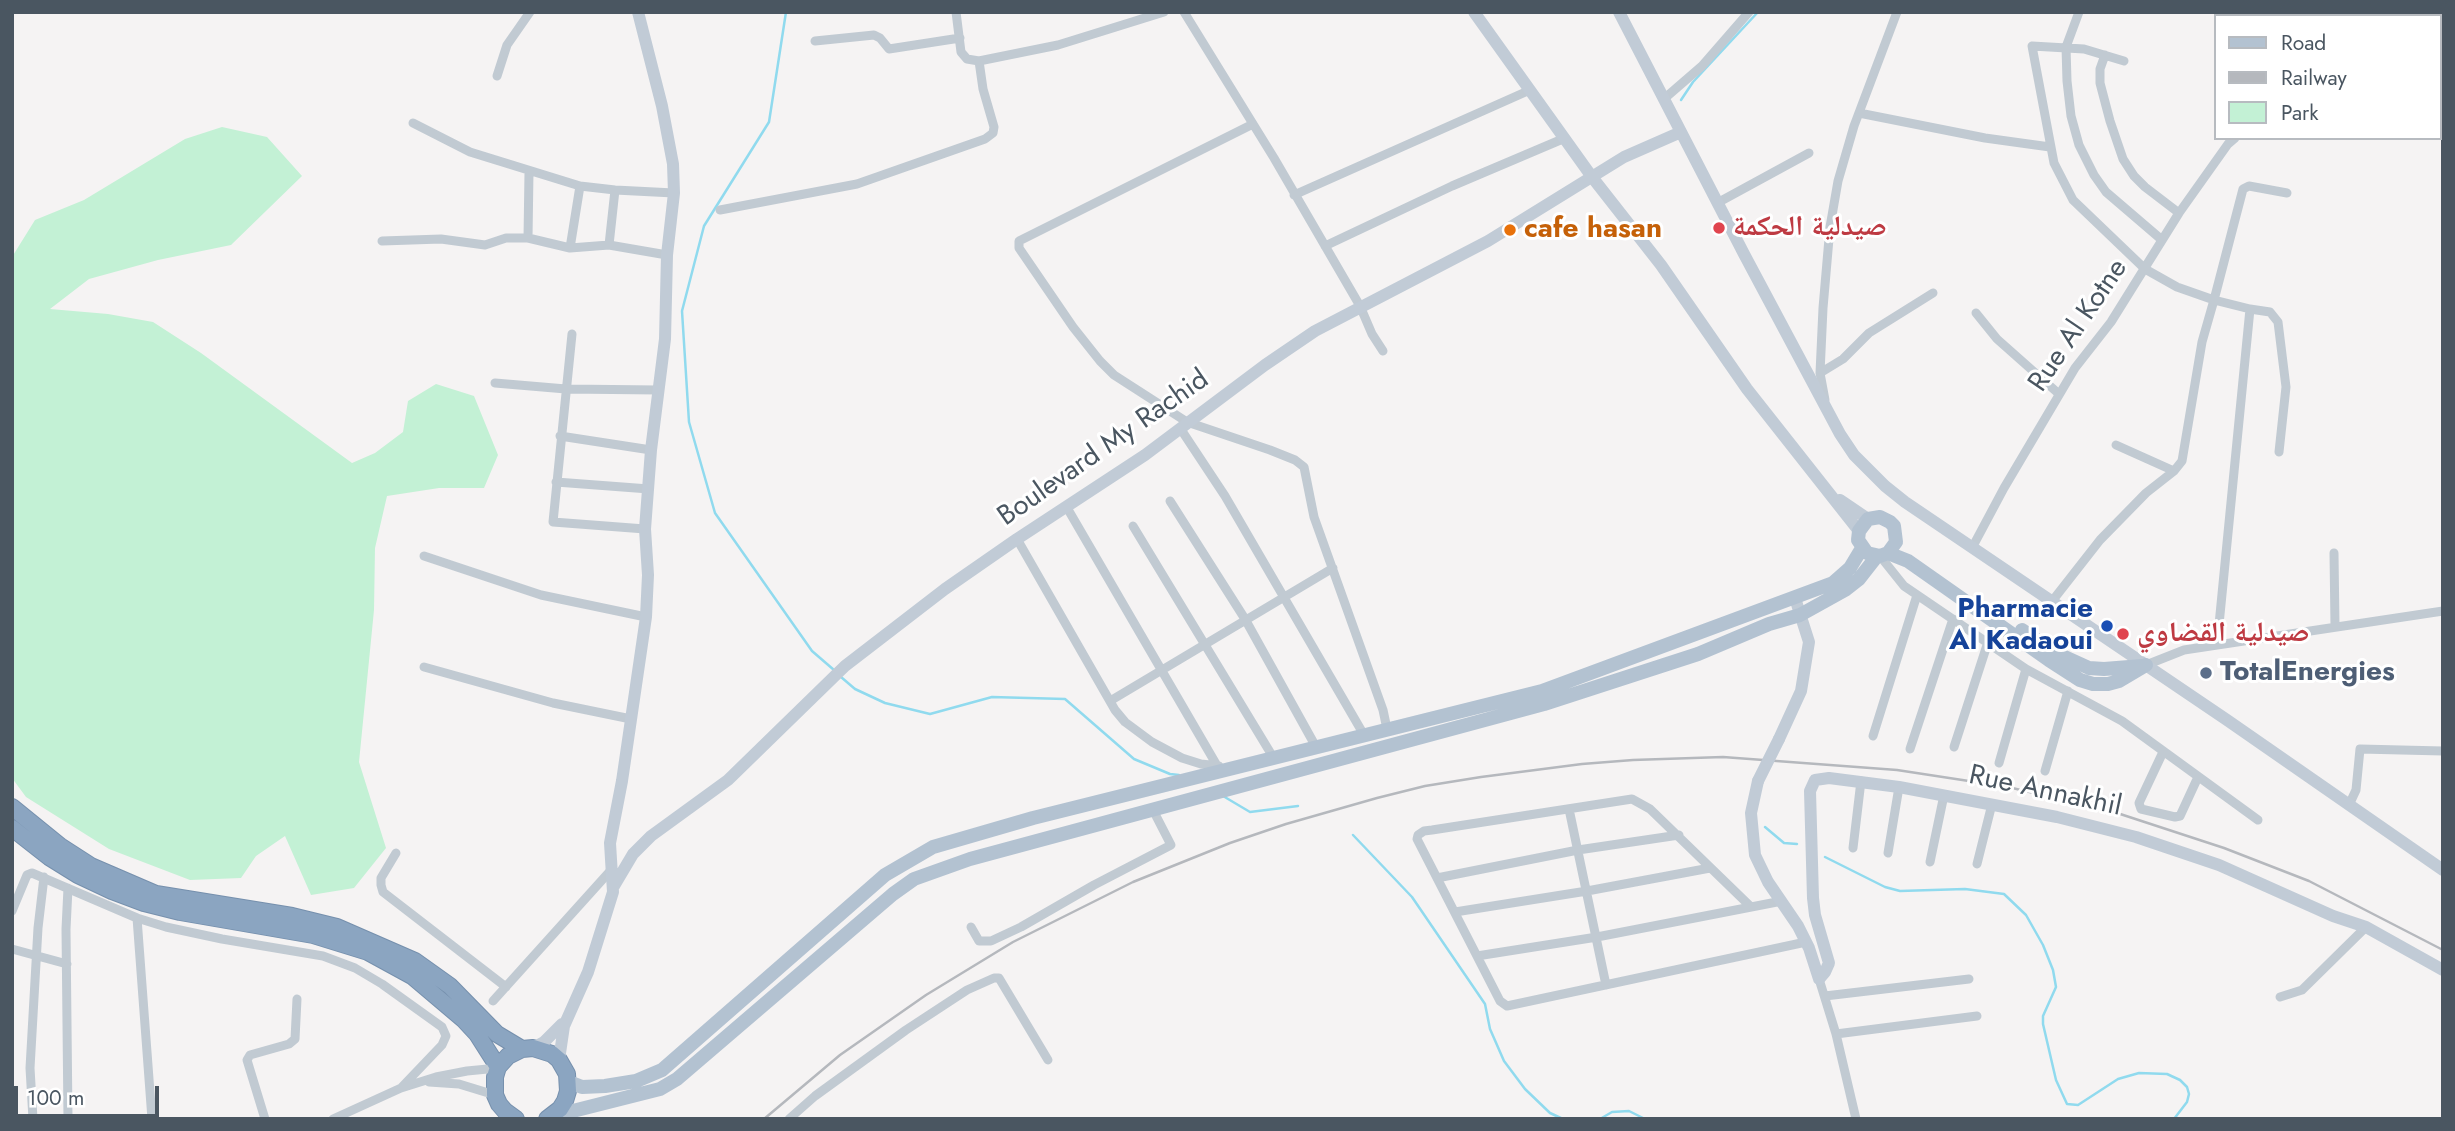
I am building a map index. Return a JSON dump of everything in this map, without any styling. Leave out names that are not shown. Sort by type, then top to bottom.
[{"type":"highway","points":[[12,807],[60,846],[91,866],[156,894],[292,916],[337,927],[415,961],[450,986],[497,1034],[528,1048],[543,1049],[559,1060],[569,1082],[565,1101],[550,1118]]},
{"type":"highway","points":[[12,828],[48,857],[111,891],[144,903],[180,912],[313,935],[368,952],[412,976],[464,1020],[477,1034],[498,1068]]},
{"type":"highway","points":[[516,1119],[505,1111],[495,1095],[494,1086],[498,1068],[508,1056],[528,1048]]},
{"type":"main road","points":[[1880,517],[1890,522],[1897,537],[1912,554],[2056,653],[2089,668],[2146,665],[2119,681],[2108,684],[2093,684],[2080,680],[1908,561],[1867,553],[1858,540],[1859,531],[1868,519],[1880,517]]},
{"type":"main road","points":[[550,1118],[660,1088],[677,1079],[892,894],[914,879],[970,859],[1544,704],[1698,654],[1769,624],[1800,615],[1852,585],[1894,546],[1897,537]]},
{"type":"main road","points":[[569,1082],[582,1087],[605,1086],[636,1081],[662,1070],[885,875],[933,847],[1219,768],[1317,747],[1542,691],[1833,583],[1850,568],[1862,548]]},
{"type":"street","points":[[497,76],[508,45],[530,12]]},
{"type":"street","points":[[559,1060],[561,1037],[588,972],[612,898],[614,886],[610,843],[646,617],[648,575],[645,529],[651,450],[665,339],[667,255],[674,193],[673,164],[662,106],[638,12]]},
{"type":"street","points":[[956,12],[964,57],[979,61],[1058,45],[1164,12]]},
{"type":"street","points":[[1184,12],[1325,246],[1383,351]]},
{"type":"street","points":[[1474,12],[1592,177],[1661,265],[1747,389],[1859,531]]},
{"type":"street","points":[[1619,12],[1825,405],[1854,455],[1885,486],[1972,548],[2053,600],[2443,870]]},
{"type":"street","points":[[1665,98],[1702,66],[1746,16],[1736,12]]},
{"type":"street","points":[[1825,405],[1821,373],[1824,297],[1830,226],[1838,181],[1859,113],[1897,12]]},
{"type":"street","points":[[2079,12],[2066,47],[2067,81],[2071,116],[2085,161],[2106,192],[2162,240]]},
{"type":"street","points":[[815,41],[873,35],[880,38],[889,49],[960,38]]},
{"type":"street","points":[[2124,61],[2066,47],[2032,46],[2050,148],[2057,170],[2073,200],[2145,269],[2177,287],[2214,300],[2270,313],[2278,323],[2286,387],[2279,452]]},
{"type":"street","points":[[2105,55],[2100,69],[2100,83],[2123,159],[2145,187],[2179,213]]},
{"type":"street","points":[[720,210],[857,184],[985,139],[993,133],[994,127],[982,89],[979,61]]},
{"type":"street","points":[[1294,195],[1530,90]]},
{"type":"street","points":[[1859,113],[2050,148]]},
{"type":"street","points":[[413,123],[470,152],[580,186],[674,193]]},
{"type":"street","points":[[1253,124],[1023,239],[1019,248],[1100,361],[1126,383],[1184,425],[1270,450],[1302,464],[1307,474],[1314,517],[1383,709],[1387,729]]},
{"type":"street","name":"Boulevard My Rachid","points":[[614,886],[641,844],[728,780],[845,666],[945,589],[1145,455],[1301,340],[1360,306],[1488,241],[1624,158],[1681,132]]},
{"type":"street","points":[[1325,246],[1452,186],[1565,138]]},
{"type":"street","name":"Rue Al Kotne","points":[[1972,548],[2075,368],[2111,322],[2179,213],[2233,140]]},
{"type":"street","points":[[1719,202],[1808,153]]},
{"type":"street","points":[[528,238],[529,172]]},
{"type":"street","points":[[569,248],[580,186]]},
{"type":"street","points":[[2053,600],[2100,540],[2182,461],[2202,342],[2243,189],[2249,186],[2287,193]]},
{"type":"street","points":[[609,244],[615,190]]},
{"type":"street","points":[[382,241],[440,239],[485,245],[506,238],[528,238],[569,248],[609,244],[667,255]]},
{"type":"street","points":[[1821,373],[1843,359],[1869,333],[1933,293]]},
{"type":"street","points":[[2217,645],[2250,309]]},
{"type":"street","points":[[1976,313],[1997,339],[2059,394]]},
{"type":"street","points":[[572,334],[560,436],[554,523],[645,529]]},
{"type":"street","points":[[495,383],[566,389],[658,390]]},
{"type":"street","points":[[1184,425],[1364,735]]},
{"type":"street","points":[[560,436],[651,450]]},
{"type":"street","points":[[2116,445],[2174,471]]},
{"type":"street","points":[[556,482],[649,489]]},
{"type":"street","points":[[1824,486],[1847,506],[1868,519]]},
{"type":"street","points":[[1170,501],[1245,619],[1317,747]]},
{"type":"street","points":[[1066,506],[1219,768]]},
{"type":"street","points":[[1133,526],[1273,757]]},
{"type":"street","points":[[1017,539],[1110,701],[1125,722],[1152,742],[1193,762],[1219,768]]},
{"type":"street","points":[[2334,553],[2335,626]]},
{"type":"street","points":[[1882,555],[1897,578],[1917,595],[2026,669],[2122,721],[2258,820]]},
{"type":"street","points":[[424,556],[541,595],[646,617]]},
{"type":"street","points":[[1110,701],[1333,568]]},
{"type":"street","points":[[1873,736],[1917,595]]},
{"type":"street","points":[[1794,598],[1809,642],[1801,691],[1758,781],[1751,813],[1752,842],[1765,877],[1806,942],[1836,1034],[1856,1119]]},
{"type":"street","points":[[2146,665],[2184,650],[2443,611]]},
{"type":"street","points":[[1910,749],[1953,619]]},
{"type":"street","points":[[1954,747],[1988,642]]},
{"type":"street","points":[[424,667],[553,703],[631,719]]},
{"type":"street","points":[[1999,763],[2026,669]]},
{"type":"street","points":[[2045,771],[2068,691]]},
{"type":"street","points":[[2349,805],[2356,790],[2360,749],[2443,751]]},
{"type":"street","points":[[2163,751],[2139,803],[2141,809],[2180,816],[2198,777]]},
{"type":"street","name":"Rue Annakhil","points":[[1819,979],[1829,963],[1813,898],[1811,786],[1815,780],[1822,778],[1861,781],[1992,804],[2136,837],[2219,865],[2366,928],[2443,970]]},
{"type":"street","points":[[1853,848],[1861,781]]},
{"type":"street","points":[[1888,853],[1899,787]]},
{"type":"street","points":[[1930,862],[1944,795]]},
{"type":"street","points":[[1750,906],[1679,835],[1650,809],[1632,799],[1420,832],[1417,839],[1500,1001],[1507,1006],[1806,942]]},
{"type":"street","points":[[1977,864],[1992,804]]},
{"type":"street","points":[[1569,808],[1606,985]]},
{"type":"street","points":[[971,927],[976,939],[984,942],[1012,932],[1171,845],[1153,810]]},
{"type":"street","points":[[1437,877],[1578,850],[1679,835]]},
{"type":"street","points":[[396,853],[382,878],[380,885],[383,892],[506,987]]},
{"type":"street","points":[[1455,912],[1710,868]]},
{"type":"street","points":[[493,1001],[612,869]]},
{"type":"street","points":[[12,911],[29,873],[137,918],[166,927],[323,956],[355,968],[442,1027],[446,1036],[442,1045],[401,1088]]},
{"type":"street","points":[[33,1119],[30,1068],[36,957],[44,877]]},
{"type":"street","points":[[68,888],[68,1119]]},
{"type":"street","points":[[1477,956],[1597,937],[1782,901]]},
{"type":"street","points":[[137,918],[152,1119]]},
{"type":"street","points":[[2280,997],[2302,990],[2366,928]]},
{"type":"street","points":[[12,949],[67,964]]},
{"type":"street","points":[[789,1119],[815,1096],[906,1030],[967,990],[994,978],[999,978],[1048,1060]]},
{"type":"street","points":[[1825,996],[1969,979]]},
{"type":"street","points":[[265,1119],[247,1060],[250,1055],[292,1042],[296,1034],[297,999]]},
{"type":"street","points":[[528,1048],[553,1034],[569,1015]]},
{"type":"street","points":[[1836,1034],[1977,1016]]},
{"type":"street","points":[[333,1119],[401,1088],[459,1072],[498,1068]]},
{"type":"street","points":[[421,1082],[458,1084],[495,1095]]},
{"type":"green space","points":[[222,127],[267,137],[302,176],[231,245],[158,260],[89,279],[50,309],[108,314],[153,322],[201,353],[352,463],[375,453],[403,432],[408,401],[436,384],[474,396],[498,455],[484,488],[439,488],[387,496],[375,548],[374,610],[359,762],[386,848],[354,888],[311,895],[285,836],[256,856],[241,878],[190,880],[109,849],[26,797],[12,778],[12,257],[35,220],[84,200],[185,139]]},
{"type":"waterway","points":[[786,12],[769,122],[704,226],[682,311],[689,422],[715,513],[812,651],[834,670]]},
{"type":"waterway","points":[[1681,100],[1693,82],[1758,12]]},
{"type":"waterway","points":[[841,677],[855,689],[885,703],[930,714],[992,697],[1065,699],[1134,759],[1179,775]]},
{"type":"waterway","points":[[1223,796],[1250,812],[1298,806]]},
{"type":"waterway","points":[[1765,827],[1784,843],[1797,844]]},
{"type":"waterway","points":[[1353,835],[1412,897],[1485,1004],[1490,1029],[1504,1061],[1525,1089],[1550,1113],[1563,1119]]},
{"type":"waterway","points":[[1825,857],[1885,887],[1900,891],[1965,889],[2004,894],[2026,915],[2053,970],[2056,987],[2043,1016],[2043,1024],[2056,1080],[2067,1104],[2078,1105],[2118,1079],[2139,1073],[2167,1074],[2180,1080],[2187,1087],[2189,1094],[2187,1102],[2174,1119]]},
{"type":"waterway","points":[[1600,1119],[1612,1112],[1629,1111],[1645,1119]]},
{"type":"railway","points":[[764,1119],[840,1055],[926,995],[1013,942],[1133,882],[1230,843],[1377,798],[1425,786],[1582,764],[1723,757],[1897,770],[2008,787],[2111,811],[2224,848],[2309,881],[2443,950]]},
{"type":"place","name":"صيدلية الحكمة","points":[[1719,228]]},
{"type":"place","name":"cafe hasan","points":[[1510,230]]},
{"type":"place","name":"Pharmacie Al Kadaoui","points":[[2107,626]]},
{"type":"place","name":"صيدلية القضاوي","points":[[2123,634]]},
{"type":"place","name":"TotalEnergies","points":[[2206,673]]}]
